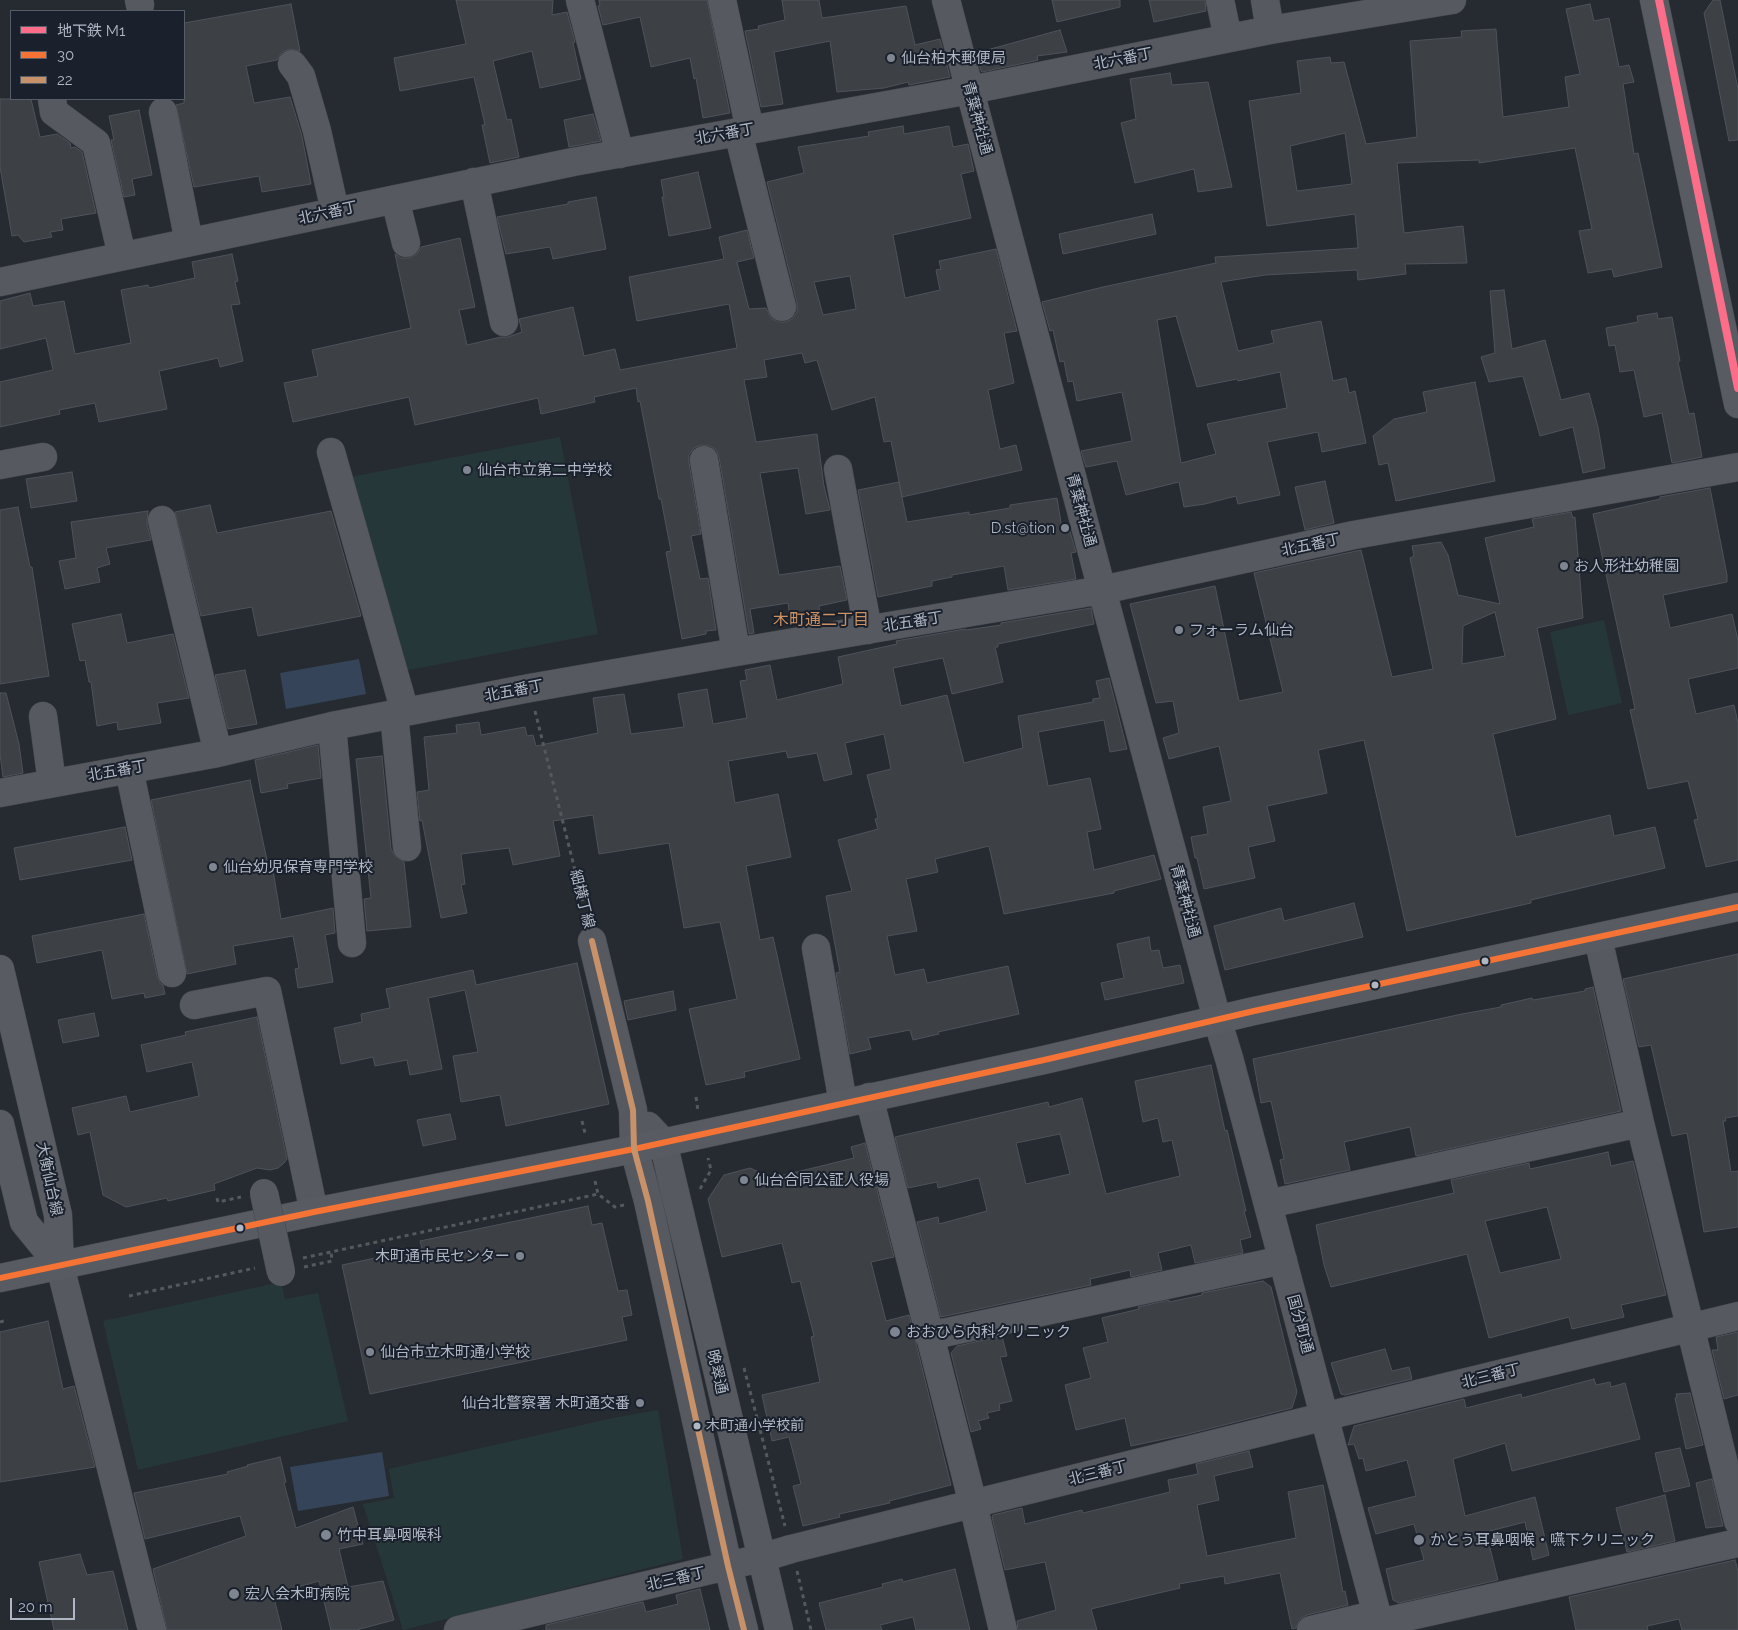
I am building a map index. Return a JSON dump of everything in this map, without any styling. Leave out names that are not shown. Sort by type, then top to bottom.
[{"type":"main road","points":[[1654,0],[1738,404]]},
{"type":"main road","points":[[0,1278],[314,1212],[634,1149],[1044,1060],[1217,1019],[1738,907]]},
{"type":"main road","name":"大衡仙台線","points":[[0,969],[58,1215],[60,1266]]},
{"type":"main road","name":"大衡仙台線","points":[[0,1124],[24,1222],[60,1266]]},
{"type":"street","points":[[580,0],[620,154]]},
{"type":"street","points":[[722,0],[744,131],[782,307]]},
{"type":"street","name":"青葉神社通","points":[[946,0],[1217,1019]]},
{"type":"street","points":[[1220,0],[1228,38]]},
{"type":"street","points":[[1265,0],[1270,30]]},
{"type":"street","name":"北六番丁","points":[[0,282],[474,182],[970,90],[1270,30],[1452,0]]},
{"type":"street","points":[[292,64],[301,76],[317,131],[335,212]]},
{"type":"street","points":[[52,100],[54,112],[96,143],[122,256]]},
{"type":"street","points":[[163,112],[189,242]]},
{"type":"street","points":[[474,182],[504,322]]},
{"type":"street","points":[[396,199],[406,243]]},
{"type":"street","points":[[331,452],[399,713],[407,847]]},
{"type":"street","points":[[0,465],[43,457]]},
{"type":"street","points":[[704,460],[736,652]]},
{"type":"street","name":"北五番丁","points":[[0,793],[218,753],[332,726],[530,688],[1102,590],[1354,535],[1738,467]]},
{"type":"street","points":[[838,469],[868,630]]},
{"type":"street","points":[[162,520],[218,753]]},
{"type":"street","points":[[43,716],[52,783]]},
{"type":"street","points":[[332,726],[352,943]]},
{"type":"street","points":[[129,769],[172,973]]},
{"type":"street","points":[[1598,938],[1640,1123],[1738,1521]]},
{"type":"street","name":"細横丁線","points":[[592,941],[633,1110],[634,1149]]},
{"type":"street","points":[[816,948],[856,1100],[929,1336],[973,1504],[1003,1630]]},
{"type":"street","points":[[194,1005],[267,992],[314,1212]]},
{"type":"street","name":"国分町通","points":[[1217,1019],[1379,1622]]},
{"type":"street","points":[[633,1110],[662,1142]]},
{"type":"street","points":[[1268,1204],[1640,1123]]},
{"type":"street","name":"晩翠通","points":[[662,1142],[779,1630]]},
{"type":"street","name":"晩翠通","points":[[634,1149],[648,1201],[728,1566],[744,1630]]},
{"type":"street","points":[[264,1192],[282,1266]]},
{"type":"street","points":[[929,1336],[1283,1260]]},
{"type":"street","points":[[60,1266],[152,1630]]},
{"type":"street","name":"北三番丁","points":[[458,1630],[541,1620],[791,1549],[1738,1316]]},
{"type":"street","points":[[1312,1630],[1379,1622],[1738,1542]]},
{"type":"path","name":"細横丁線","points":[[530,688],[592,941]]},
{"type":"path","points":[[702,1198],[700,1189],[710,1170]]},
{"type":"path","points":[[129,1296],[282,1266],[331,1252],[598,1194],[615,1207]]},
{"type":"path","points":[[217,1198],[218,1202],[224,1201]]},
{"type":"path","points":[[327,1262],[332,1261],[331,1252]]},
{"type":"path","points":[[0,1322],[7,1320]]},
{"type":"path","points":[[744,1366],[811,1630]]},
{"type":"shaded area","points":[[560,437],[598,634],[388,674],[350,477]]},
{"type":"shaded area","points":[[1604,620],[1622,703],[1568,715],[1550,632]]},
{"type":"shaded area","points":[[281,1282],[285,1299],[318,1293],[348,1421],[138,1470],[103,1321]]},
{"type":"shaded area","points":[[658,1410],[683,1559],[403,1630],[363,1504],[394,1498],[389,1469],[613,1418]]},
{"type":"water","points":[[359,659],[366,694],[286,709],[280,673]]},
{"type":"water","points":[[382,1452],[389,1496],[298,1511],[290,1467]]},
{"type":"building","points":[[456,0],[553,0],[552,15],[567,12],[575,42],[573,43],[581,79],[540,88],[532,51],[493,61],[507,120],[511,119],[519,157],[490,163],[482,125],[485,125],[474,77],[400,91],[394,58],[466,44]]},
{"type":"building","points":[[599,0],[707,0],[730,113],[703,118],[696,78],[694,79],[690,58],[651,67],[640,17],[603,25],[598,6],[600,5]]},
{"type":"building","points":[[782,0],[819,0],[822,18],[906,6],[915,45],[940,39],[950,77],[909,85],[908,82],[884,88],[837,92],[830,41],[774,52],[783,104],[761,107],[745,31],[759,29],[758,26],[785,20]]},
{"type":"building","points":[[1052,0],[1120,0],[1120,7],[1057,22]]},
{"type":"building","points":[[1149,0],[1205,0],[1206,11],[1154,22]]},
{"type":"building","points":[[1713,0],[1720,0],[1738,89],[1738,140],[1729,141],[1704,13]]},
{"type":"building","points":[[291,4],[300,51],[290,49],[282,52],[277,60],[246,66],[254,103],[290,97],[302,136],[311,184],[262,192],[259,176],[194,187],[176,105],[184,103],[185,100],[185,23]]},
{"type":"building","points":[[1590,4],[1594,21],[1609,18],[1619,67],[1629,65],[1634,82],[1623,84],[1634,154],[1638,153],[1662,267],[1614,277],[1612,269],[1588,273],[1579,231],[1592,229],[1575,148],[1479,163],[1479,160],[1397,163],[1404,233],[1463,226],[1467,263],[1405,264],[1406,274],[1358,280],[1357,270],[1265,275],[1221,282],[1238,351],[1274,343],[1271,331],[1321,321],[1333,381],[1346,378],[1349,393],[1355,391],[1366,443],[1322,452],[1318,432],[1267,442],[1280,495],[1238,504],[1236,496],[1184,507],[1179,482],[1126,495],[1117,461],[1086,467],[1081,451],[1132,441],[1122,392],[1077,401],[1073,381],[1068,382],[1064,361],[1060,362],[1053,330],[1050,331],[1042,302],[1216,263],[1215,257],[1358,248],[1355,214],[1267,226],[1249,101],[1301,93],[1297,61],[1330,57],[1331,63],[1344,62],[1366,144],[1417,137],[1410,41],[1462,37],[1461,31],[1496,29],[1503,117],[1569,107],[1565,77],[1580,74],[1566,9]],"holes":[[[1345,133],[1352,184],[1297,191],[1290,146]],[[1176,316],[1197,387],[1280,372],[1287,408],[1207,424],[1216,454],[1181,463],[1157,320]]]},
{"type":"building","points":[[1060,30],[1067,52],[1037,56],[1038,60],[981,71],[976,53]]},
{"type":"building","points":[[1170,73],[1172,85],[1208,82],[1232,187],[1198,192],[1194,169],[1135,183],[1121,123],[1136,119],[1130,79]]},
{"type":"building","points":[[0,99],[31,100],[40,137],[57,134],[70,143],[71,148],[75,147],[82,152],[96,213],[61,219],[63,230],[50,232],[52,237],[24,242],[18,235],[12,236],[0,167]]},
{"type":"building","points":[[139,110],[152,175],[132,179],[135,195],[124,197],[111,140],[114,140],[109,116]]},
{"type":"building","points":[[593,114],[601,141],[569,147],[564,120]]},
{"type":"building","points":[[903,126],[904,134],[949,126],[953,147],[968,144],[974,171],[961,174],[971,218],[893,235],[905,298],[940,290],[936,270],[941,269],[939,261],[996,249],[1017,331],[1004,333],[1014,383],[988,390],[1000,449],[1016,445],[1022,470],[902,497],[891,441],[884,442],[875,397],[832,410],[817,360],[805,363],[802,353],[764,360],[767,377],[744,380],[756,442],[817,434],[824,486],[830,510],[806,514],[798,468],[760,473],[779,575],[840,566],[847,600],[819,606],[820,615],[790,619],[788,603],[750,609],[754,633],[749,634],[719,457],[716,450],[710,446],[701,445],[694,448],[689,455],[701,534],[691,536],[700,579],[708,578],[716,630],[706,631],[706,634],[682,639],[666,552],[671,551],[636,388],[594,397],[595,402],[541,414],[538,398],[415,425],[409,397],[293,422],[284,383],[318,376],[312,350],[411,328],[395,254],[401,258],[409,258],[417,254],[421,247],[460,238],[475,307],[459,310],[467,345],[508,337],[522,332],[519,319],[573,307],[584,356],[615,349],[620,370],[737,348],[729,304],[637,321],[629,277],[724,259],[719,237],[747,230],[754,258],[737,262],[749,309],[766,308],[771,318],[778,322],[786,322],[792,319],[797,312],[797,303],[767,182],[804,173],[798,147],[869,136],[868,132]],"holes":[[[850,276],[856,309],[823,315],[814,282]]]},
{"type":"building","points":[[698,172],[711,228],[669,236],[661,180]]},
{"type":"building","points":[[596,197],[606,249],[553,259],[550,247],[506,254],[497,217]]},
{"type":"building","points":[[1152,214],[1156,234],[1063,254],[1059,234]]},
{"type":"building","points":[[232,254],[238,281],[235,282],[240,304],[231,305],[243,361],[220,367],[218,358],[159,371],[167,409],[99,422],[95,403],[59,410],[60,414],[0,427],[0,382],[53,370],[46,338],[0,349],[0,301],[30,293],[33,306],[64,301],[75,354],[131,343],[121,290],[148,285],[149,288],[195,278],[192,262]]},
{"type":"building","points":[[1504,290],[1512,349],[1545,340],[1561,400],[1589,393],[1598,427],[1605,468],[1583,473],[1573,427],[1540,436],[1523,376],[1489,382],[1481,357],[1495,353],[1490,291]]},
{"type":"building","points":[[1657,313],[1658,319],[1672,317],[1680,361],[1678,362],[1689,414],[1694,413],[1702,457],[1672,463],[1662,413],[1644,417],[1634,370],[1620,372],[1615,345],[1609,346],[1606,328],[1638,322],[1637,316]]},
{"type":"building","points":[[1475,382],[1495,481],[1396,501],[1388,463],[1379,465],[1373,436],[1394,419],[1427,412],[1423,392]]},
{"type":"building","points":[[72,472],[77,501],[31,508],[26,479]]},
{"type":"building","points":[[1325,481],[1334,523],[1305,530],[1295,487]]},
{"type":"building","points":[[899,482],[907,522],[969,512],[969,515],[1010,508],[1010,505],[1057,498],[1062,529],[1069,528],[1076,552],[1071,553],[1076,579],[1008,590],[1004,566],[952,575],[952,577],[932,581],[932,586],[878,597],[858,490]]},
{"type":"building","points":[[1710,488],[1727,582],[1663,595],[1670,628],[1732,614],[1738,640],[1738,668],[1688,679],[1696,714],[1734,705],[1738,723],[1738,860],[1706,867],[1694,820],[1698,819],[1688,781],[1648,789],[1630,710],[1635,709],[1593,514],[1660,499],[1660,497]]},
{"type":"building","points":[[210,505],[217,533],[331,511],[361,616],[258,636],[252,607],[201,616],[175,512]]},
{"type":"building","points":[[18,507],[30,567],[32,567],[49,676],[0,684],[0,510]]},
{"type":"building","points":[[148,511],[147,524],[151,540],[106,548],[110,564],[97,568],[100,582],[65,589],[59,561],[76,558],[71,522]]},
{"type":"building","points":[[1571,512],[1573,518],[1575,517],[1583,618],[1537,628],[1556,719],[1493,734],[1516,837],[1610,815],[1614,836],[1655,827],[1665,868],[1531,900],[1531,903],[1407,931],[1364,740],[1318,750],[1327,793],[1267,806],[1275,841],[1248,847],[1255,878],[1204,889],[1191,837],[1208,834],[1203,807],[1231,801],[1219,746],[1169,759],[1163,738],[1179,733],[1173,701],[1156,703],[1130,604],[1215,586],[1239,701],[1283,692],[1254,573],[1361,550],[1392,677],[1433,669],[1410,558],[1414,556],[1412,546],[1441,542],[1448,555],[1458,595],[1500,604],[1485,538],[1534,527],[1532,519]],"holes":[[[1495,612],[1505,656],[1462,664],[1463,626]]]},
{"type":"building","points":[[1091,608],[1094,624],[998,644],[998,647],[995,647],[1003,682],[952,694],[943,658],[893,668],[901,706],[947,695],[964,763],[1023,748],[1018,716],[1093,702],[1093,699],[1100,698],[1096,681],[1109,678],[1127,749],[1110,752],[1104,720],[1038,732],[1048,786],[1090,778],[1101,829],[1087,832],[1094,870],[1154,855],[1161,879],[1114,891],[1114,893],[1004,914],[989,846],[935,859],[938,872],[906,879],[917,931],[887,936],[895,975],[924,969],[927,983],[1008,966],[1019,1014],[938,1032],[939,1034],[913,1040],[910,1030],[868,1038],[871,1049],[850,1054],[836,973],[840,972],[826,896],[852,891],[838,840],[878,829],[875,819],[878,818],[867,775],[891,769],[884,734],[845,743],[852,774],[824,781],[817,753],[788,758],[786,751],[728,761],[735,803],[778,794],[791,857],[746,866],[760,940],[773,937],[800,1059],[744,1072],[745,1077],[706,1085],[689,1009],[737,999],[720,922],[684,928],[669,843],[599,854],[593,815],[553,821],[560,856],[513,865],[509,848],[461,854],[465,884],[461,885],[467,913],[441,918],[422,820],[420,821],[417,792],[429,790],[424,737],[457,733],[456,725],[479,722],[481,735],[525,727],[527,736],[533,735],[536,746],[598,733],[593,698],[624,694],[631,734],[684,727],[678,694],[707,689],[713,724],[747,718],[740,681],[747,680],[745,670],[770,665],[777,700],[843,684],[838,657],[897,644],[896,641],[1001,625],[1001,623]]},
{"type":"building","points":[[121,614],[127,643],[173,634],[189,698],[157,703],[161,723],[118,730],[117,722],[97,726],[91,682],[89,682],[85,660],[80,661],[72,624]]},
{"type":"building","points":[[245,670],[257,724],[228,729],[215,675]]},
{"type":"building","points":[[0,693],[6,693],[19,744],[23,773],[3,777],[0,754]]},
{"type":"building","points":[[318,745],[321,778],[287,784],[288,788],[261,793],[255,760]]},
{"type":"building","points":[[382,756],[391,849],[395,856],[404,862],[411,927],[367,931],[364,899],[371,898],[356,759]]},
{"type":"building","name":"仙台幼児保育専門学校","points":[[250,780],[268,865],[272,864],[281,919],[333,908],[335,933],[325,935],[333,982],[298,988],[295,969],[299,968],[293,936],[233,946],[236,964],[187,974],[151,800]]},
{"type":"building","points":[[125,827],[132,860],[20,880],[14,848]]},
{"type":"building","points":[[1354,903],[1363,937],[1225,970],[1214,926],[1281,908],[1284,921]]},
{"type":"building","points":[[144,914],[157,976],[163,985],[165,994],[145,998],[144,993],[112,999],[102,950],[37,963],[32,936]]},
{"type":"building","points":[[1149,937],[1151,951],[1159,950],[1163,968],[1180,965],[1184,983],[1105,1000],[1101,983],[1124,978],[1117,944]]},
{"type":"building","points":[[1738,954],[1738,1116],[1725,1118],[1726,1121],[1723,1121],[1731,1172],[1738,1171],[1738,1227],[1704,1232],[1687,1133],[1672,1136],[1651,1045],[1639,1047],[1623,979]]},
{"type":"building","points":[[577,963],[609,1104],[506,1126],[500,1095],[461,1102],[453,1056],[478,1052],[465,990],[428,998],[442,1069],[410,1075],[407,1060],[375,1066],[373,1057],[341,1064],[334,1028],[362,1022],[361,1014],[390,1008],[386,989],[473,970],[476,985]]},
{"type":"building","points":[[1593,987],[1621,1111],[1416,1156],[1410,1127],[1344,1142],[1350,1170],[1285,1184],[1280,1160],[1284,1159],[1271,1101],[1261,1103],[1253,1059],[1501,1007],[1501,1005],[1532,998],[1533,1000],[1585,991],[1585,989]]},
{"type":"building","points":[[673,991],[676,1010],[628,1020],[624,1001]]},
{"type":"building","points":[[94,1013],[99,1036],[63,1043],[58,1020]]},
{"type":"building","points":[[257,1017],[287,1159],[284,1163],[278,1168],[270,1170],[257,1168],[214,1184],[215,1190],[168,1201],[167,1198],[126,1207],[103,1195],[90,1132],[78,1135],[72,1108],[126,1096],[130,1112],[199,1096],[192,1062],[147,1072],[141,1045],[186,1035],[185,1032]]},
{"type":"building","points":[[1211,1065],[1251,1237],[1240,1240],[1243,1253],[1195,1263],[1191,1245],[1158,1253],[1162,1270],[1131,1277],[1130,1270],[1090,1279],[1091,1285],[941,1317],[917,1222],[938,1217],[939,1224],[987,1211],[979,1178],[938,1188],[937,1182],[908,1188],[895,1137],[1048,1102],[1049,1107],[1082,1098],[1106,1194],[1180,1176],[1172,1140],[1163,1142],[1158,1118],[1143,1122],[1135,1081]],"holes":[[[1060,1134],[1070,1174],[1026,1184],[1016,1143]]]},
{"type":"building","points":[[450,1114],[456,1139],[423,1146],[417,1120]]},
{"type":"building","points":[[865,1143],[894,1257],[871,1262],[886,1321],[909,1315],[951,1485],[889,1501],[890,1503],[839,1514],[840,1517],[803,1526],[793,1486],[801,1484],[789,1437],[772,1441],[762,1395],[820,1382],[811,1337],[814,1336],[800,1281],[792,1283],[782,1243],[722,1257],[708,1199],[724,1175],[750,1168],[772,1178],[854,1158],[851,1147]]},
{"type":"building","points":[[1608,1152],[1611,1166],[1633,1161],[1666,1295],[1621,1305],[1624,1317],[1572,1329],[1569,1317],[1489,1338],[1467,1254],[1331,1287],[1324,1265],[1316,1225],[1454,1193],[1451,1180],[1529,1163],[1530,1169]],"holes":[[[1547,1207],[1561,1259],[1500,1273],[1485,1221]]]},
{"type":"building","points":[[588,1206],[592,1225],[602,1223],[618,1291],[627,1290],[632,1315],[622,1317],[627,1340],[370,1394],[342,1265],[422,1248],[420,1241]]},
{"type":"building","points":[[1263,1281],[1271,1287],[1297,1392],[1292,1408],[1131,1446],[1125,1418],[1076,1430],[1065,1385],[1091,1378],[1083,1348],[1108,1342],[1102,1318],[1139,1309],[1138,1307]]},
{"type":"building","points":[[48,1321],[63,1389],[74,1386],[95,1467],[0,1482],[0,1332]]},
{"type":"building","points":[[1738,1332],[1738,1395],[1724,1399],[1712,1350],[1718,1350],[1716,1337]]},
{"type":"building","points":[[1002,1336],[1007,1356],[1000,1357],[1012,1401],[999,1404],[1000,1410],[987,1413],[989,1418],[978,1421],[981,1429],[971,1432],[951,1353],[957,1346]]},
{"type":"building","points":[[1385,1349],[1392,1371],[1409,1367],[1412,1379],[1345,1395],[1341,1394],[1331,1363]]},
{"type":"building","points":[[1594,1379],[1596,1385],[1610,1382],[1611,1387],[1625,1383],[1640,1439],[1512,1471],[1505,1443],[1453,1459],[1465,1516],[1535,1497],[1549,1555],[1533,1560],[1525,1522],[1486,1532],[1498,1580],[1399,1603],[1393,1600],[1386,1569],[1424,1560],[1414,1524],[1376,1534],[1368,1508],[1416,1496],[1407,1460],[1366,1471],[1363,1458],[1359,1459],[1354,1444],[1348,1445],[1354,1426],[1464,1399],[1466,1408],[1521,1394],[1522,1398]]},
{"type":"building","points":[[1690,1393],[1703,1445],[1686,1449],[1675,1398],[1677,1397],[1676,1394]]},
{"type":"building","points":[[1680,1448],[1690,1486],[1664,1492],[1655,1453]]},
{"type":"building","points":[[1249,1451],[1253,1467],[1214,1476],[1219,1500],[1197,1505],[1207,1556],[1296,1538],[1288,1492],[1323,1485],[1343,1592],[1345,1591],[1348,1605],[1307,1615],[1300,1619],[1296,1628],[1292,1629],[1280,1573],[1225,1584],[1224,1576],[1179,1584],[1180,1588],[1091,1609],[1097,1630],[1018,1630],[1017,1621],[1056,1610],[1045,1562],[1005,1570],[993,1515],[1022,1508],[1025,1524],[1082,1510],[1083,1513],[1170,1492],[1168,1480],[1198,1474],[1196,1464]]},
{"type":"building","points":[[280,1457],[286,1482],[284,1483],[296,1528],[353,1507],[363,1544],[339,1549],[348,1587],[383,1581],[394,1620],[356,1630],[331,1630],[319,1581],[273,1594],[282,1630],[167,1630],[153,1569],[246,1536],[240,1516],[145,1539],[134,1493],[228,1474],[227,1472],[247,1465]]},
{"type":"building","points":[[1712,1479],[1723,1526],[1706,1528],[1696,1483]]},
{"type":"building","points":[[1665,1495],[1675,1541],[1627,1552],[1616,1508]]},
{"type":"building","points":[[80,1554],[87,1575],[113,1571],[128,1630],[54,1630],[39,1562]]},
{"type":"building","points":[[1735,1560],[1738,1571],[1738,1630],[1682,1630],[1679,1619],[1647,1626],[1648,1630],[1576,1630],[1569,1597]]},
{"type":"building","points":[[955,1569],[970,1630],[916,1630],[913,1617],[880,1625],[882,1630],[826,1630],[819,1603],[883,1587],[882,1584],[902,1579],[903,1582]]},
{"type":"building","points":[[700,1589],[710,1630],[546,1630],[546,1625],[643,1602],[646,1612],[678,1604],[676,1595]]},
{"type":"metro line","name":"M1","points":[[1659,0],[1738,388]]},
{"type":"transit line","name":"30","points":[[0,1278],[314,1212],[634,1149],[1044,1060],[1254,1011],[1738,907]]},
{"type":"transit line","name":"22","points":[[592,941],[633,1110],[634,1149],[648,1201],[728,1566],[744,1630]]},
{"type":"place","name":"仙台柏木郵便局","points":[[891,58]]},
{"type":"place","name":"仙台市立第二中学校","points":[[467,470]]},
{"type":"place","name":"D.st@tion","points":[[1065,528]]},
{"type":"place","name":"お人形社幼稚園","points":[[1564,566]]},
{"type":"place","name":"フォーラム仙台","points":[[1179,630]]},
{"type":"place","name":"仙台幼児保育専門学校","points":[[213,867]]},
{"type":"place","name":"仙台合同公証人役場","points":[[744,1180]]},
{"type":"place","name":"木町通市民センター","points":[[520,1256]]},
{"type":"place","name":"おおひら内科クリニック","points":[[895,1332]]},
{"type":"place","name":"仙台市立木町通小学校","points":[[370,1352]]},
{"type":"place","name":"仙台北警察署 木町通交番","points":[[640,1403]]},
{"type":"place","name":"木町通小学校前","points":[[697,1426]]},
{"type":"place","name":"竹中耳鼻咽喉科","points":[[326,1535]]},
{"type":"place","name":"かとう耳鼻咽喉・嚥下クリニック","points":[[1419,1540]]},
{"type":"place","name":"宏人会木町病院","points":[[234,1594]]},
{"type":"district","name":"木町通二丁目","points":[[821,620]]}]
